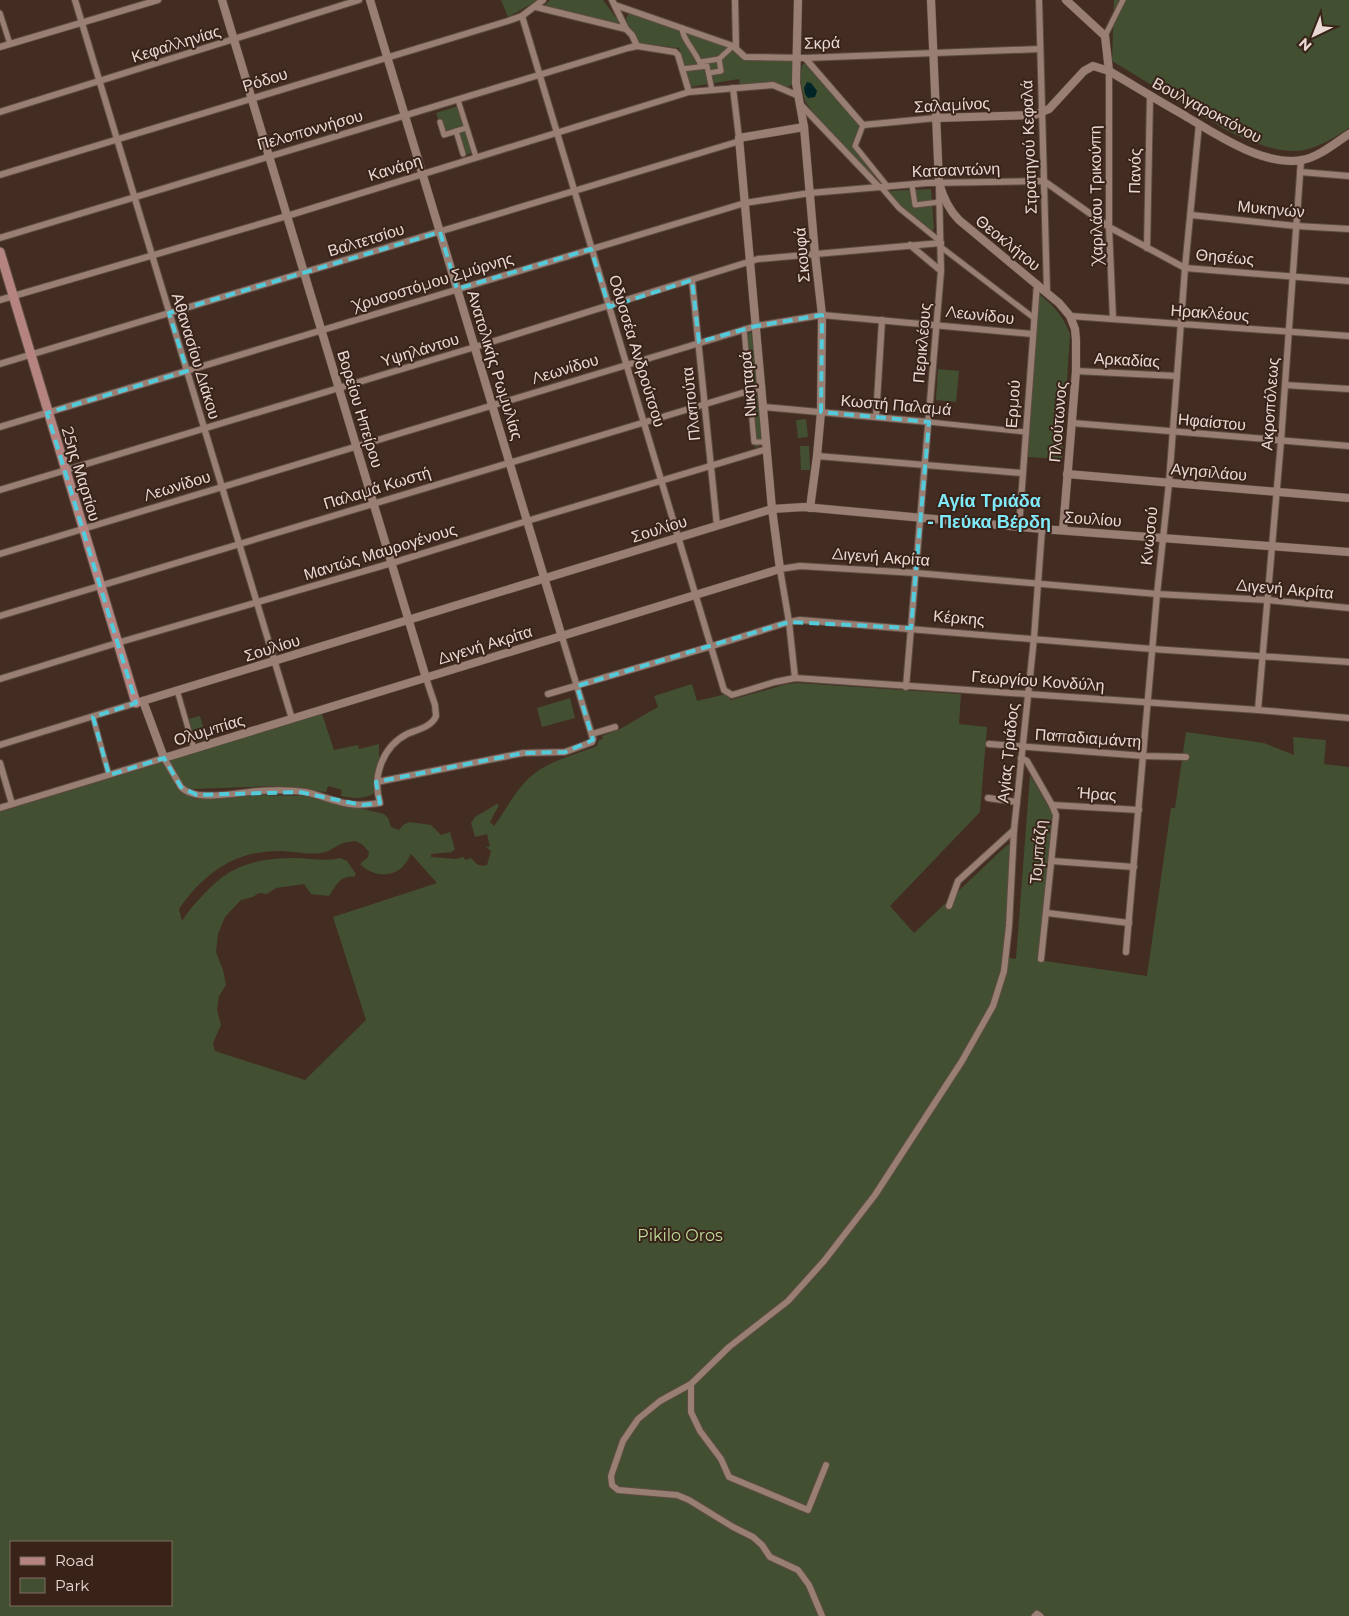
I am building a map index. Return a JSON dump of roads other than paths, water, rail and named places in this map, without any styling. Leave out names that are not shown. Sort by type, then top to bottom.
[{"type":"main road","name":"25ης Μαρτίου","points":[[0,252],[100,587],[117,642],[139,702]]},
{"type":"street","name":"Αθανασίου Διάκου","points":[[75,0],[292,719]]},
{"type":"street","points":[[0,48],[158,0]]},
{"type":"street","name":"Βορείου Ηπείρου","points":[[164,758],[181,787],[193,794],[274,790],[305,792],[349,804],[362,805],[380,802],[377,782],[381,762],[393,744],[404,736],[430,724],[435,720],[436,714],[435,704],[222,0]]},
{"type":"street","name":"Κεφαλληνίας","points":[[0,112],[359,0]]},
{"type":"street","name":"Ανατολικής Ρωμυλίας","points":[[370,0],[593,736]]},
{"type":"street","name":"Ρόδου","points":[[0,175],[522,16],[544,0]]},
{"type":"street","points":[[682,69],[719,59],[734,47],[735,0]]},
{"type":"street","name":"Σκουφά","points":[[798,0],[801,58],[796,83],[804,127],[822,315],[820,412],[817,456],[810,508]]},
{"type":"street","name":"Περικλέους","points":[[906,687],[941,271],[940,202],[931,0]]},
{"type":"street","name":"Στρατηγού Κεφαλά","points":[[1039,0],[1047,292]]},
{"type":"street","points":[[1066,0],[1105,36]]},
{"type":"street","points":[[1042,113],[1049,109],[1087,69],[1097,66],[1109,71],[1105,36],[1123,0]]},
{"type":"street","points":[[614,3],[626,30]]},
{"type":"street","name":"Σκρά","points":[[614,3],[734,47],[745,57],[801,58],[933,52],[1040,50]]},
{"type":"street","points":[[536,7],[626,30],[632,35],[637,46],[676,52],[689,92]]},
{"type":"street","points":[[0,13],[10,44]]},
{"type":"street","name":"Οδυσσέα Ανδρούτσου","points":[[522,16],[724,690],[728,694]]},
{"type":"street","points":[[682,28],[682,34],[698,57],[700,64]]},
{"type":"street","name":"Πελοποννήσου","points":[[0,238],[637,46]]},
{"type":"street","points":[[801,58],[862,125],[855,146],[898,208],[941,245],[1034,318]]},
{"type":"street","points":[[709,73],[721,71],[719,59]]},
{"type":"street","points":[[700,64],[707,66],[712,90]]},
{"type":"street","name":"Βουλγαροκτόνου","points":[[1109,71],[1198,124],[1253,152],[1274,159],[1301,160],[1315,156],[1349,134]]},
{"type":"street","name":"Χαριλάου Τρικούπη","points":[[1109,71],[1109,227],[1114,319]]},
{"type":"street","name":"Κανάρη","points":[[0,300],[287,216],[689,92],[773,85],[799,96]]},
{"type":"street","name":"Νικηταρά","points":[[733,88],[761,373],[772,509],[795,678]]},
{"type":"street","name":"Πανός","points":[[1147,248],[1150,96]]},
{"type":"street","points":[[458,100],[476,157]]},
{"type":"street","points":[[801,105],[883,187]]},
{"type":"street","name":"Σαλαμίνος","points":[[862,125],[936,118],[1034,115],[1042,113]]},
{"type":"street","points":[[440,122],[444,135],[466,128]]},
{"type":"street","name":"Κνωσού","points":[[1126,952],[1162,538],[1174,432],[1185,268],[1198,124]]},
{"type":"street","points":[[739,140],[804,127]]},
{"type":"street","points":[[456,131],[463,154]]},
{"type":"street","name":"Βαλτετσίου","points":[[0,364],[739,140]]},
{"type":"street","name":"Ακροπόλεως","points":[[1258,710],[1281,441],[1301,160]]},
{"type":"street","points":[[1300,172],[1349,176]]},
{"type":"street","points":[[1044,181],[1109,227]]},
{"type":"street","name":"Κατσαντώνη","points":[[883,187],[912,184],[1044,181]]},
{"type":"street","name":"Θεοκλήτου","points":[[939,183],[947,205],[959,220],[1047,292],[1070,316]]},
{"type":"street","points":[[912,184],[915,205],[940,202]]},
{"type":"street","name":"Χρυσοστόμου Σμύρνης","points":[[0,427],[745,202],[810,193],[883,187]]},
{"type":"street","name":"Μυκηνών","points":[[1191,215],[1296,226],[1349,229]]},
{"type":"street","name":"Θησέως","points":[[1109,227],[1185,268],[1349,281]]},
{"type":"street","points":[[910,245],[941,271]]},
{"type":"street","name":"Υψηλάντου","points":[[0,490],[475,347],[758,259],[910,245],[941,245]]},
{"type":"street","name":"Πλαπούτα","points":[[692,280],[717,526]]},
{"type":"street","name":"Ερμού","points":[[1018,526],[1037,284]]},
{"type":"street","name":"Λεωνίδου","points":[[0,554],[756,326],[822,315],[1032,334]]},
{"type":"street","name":"Ηρακλέους","points":[[1070,316],[1349,336]]},
{"type":"street","name":"Πλούτωνος","points":[[1063,530],[1076,371],[1076,334],[1070,316]]},
{"type":"street","points":[[876,417],[882,320]]},
{"type":"street","name":"Νικηταρά","points":[[744,329],[754,442],[767,446]]},
{"type":"street","points":[[746,350],[758,349]]},
{"type":"street","name":"Αρκαδίας","points":[[1076,371],[1177,376]]},
{"type":"street","points":[[748,374],[761,373]]},
{"type":"street","points":[[1285,385],[1349,389]]},
{"type":"street","name":"Παλαμά Κωστή","points":[[0,616],[762,387]]},
{"type":"street","points":[[752,412],[764,409]]},
{"type":"street","name":"Κωστή Παλαμά","points":[[764,409],[820,412],[1025,432]]},
{"type":"street","points":[[752,423],[765,422]]},
{"type":"street","name":"Ηφαίστου","points":[[1072,423],[1349,446]]},
{"type":"street","name":"Μαντώς Μαυρογένους","points":[[0,679],[117,642],[392,563],[527,520],[711,466],[767,446]]},
{"type":"street","points":[[817,456],[1022,473]]},
{"type":"street","name":"Αγησιλάου","points":[[1068,474],[1349,498]]},
{"type":"street","name":"Σουλίου","points":[[0,745],[772,509],[810,508],[1042,529],[1349,552]]},
{"type":"street","name":"Αγίας Τριάδος","points":[[822,1616],[809,1585],[798,1570],[770,1557],[762,1545],[753,1537],[678,1495],[618,1490],[612,1485],[611,1476],[623,1441],[638,1419],[660,1401],[691,1384],[729,1347],[788,1301],[824,1261],[875,1194],[962,1061],[994,1006],[1004,971],[1009,926],[1014,830],[1034,638],[1042,529]]},
{"type":"street","name":"Διγενή Ακρίτα","points":[[426,678],[780,569],[800,566],[916,573],[1157,594],[1268,600],[1349,608]]},
{"type":"street","name":"Κέρκης","points":[[548,694],[800,620],[1152,649],[1349,662]]},
{"type":"street","name":"Ολυμπίας","points":[[0,808],[426,678]]},
{"type":"street","name":"Γεωργίου Κονδύλη","points":[[728,694],[732,695],[795,678],[1349,718]]},
{"type":"street","points":[[178,690],[194,749]]},
{"type":"street","points":[[139,702],[164,758]]},
{"type":"street","points":[[93,717],[109,775]]},
{"type":"street","points":[[377,782],[523,753],[565,752],[591,743],[593,736],[615,727]]},
{"type":"street","name":"Παπαδιαμάντη","points":[[989,744],[1144,756],[1186,757]]},
{"type":"street","name":"Τομπάζη","points":[[1021,758],[1027,761],[1056,815],[1041,958]]},
{"type":"street","points":[[0,763],[12,804]]},
{"type":"street","points":[[988,798],[1017,802]]},
{"type":"street","name":"Ήρας","points":[[1052,805],[1139,810]]},
{"type":"street","points":[[949,906],[958,881],[1014,830]]},
{"type":"street","points":[[1052,861],[1134,867]]},
{"type":"street","points":[[1047,913],[1129,923]]},
{"type":"street","points":[[691,1384],[690,1401],[694,1420],[721,1459],[729,1477],[808,1510],[826,1465]]},
{"type":"street","points":[[1034,1616],[1038,1613],[1041,1616]]},
{"type":"water","points":[[807,82],[811,83],[817,91],[815,97],[808,98],[805,94],[804,88]]},
{"type":"district","name":"Αγία Τριάδα - Πεύκα Βέρδη","points":[[989,511]]},
{"type":"park label","name":"Pikilo Oros","points":[[680,1235]]}]
